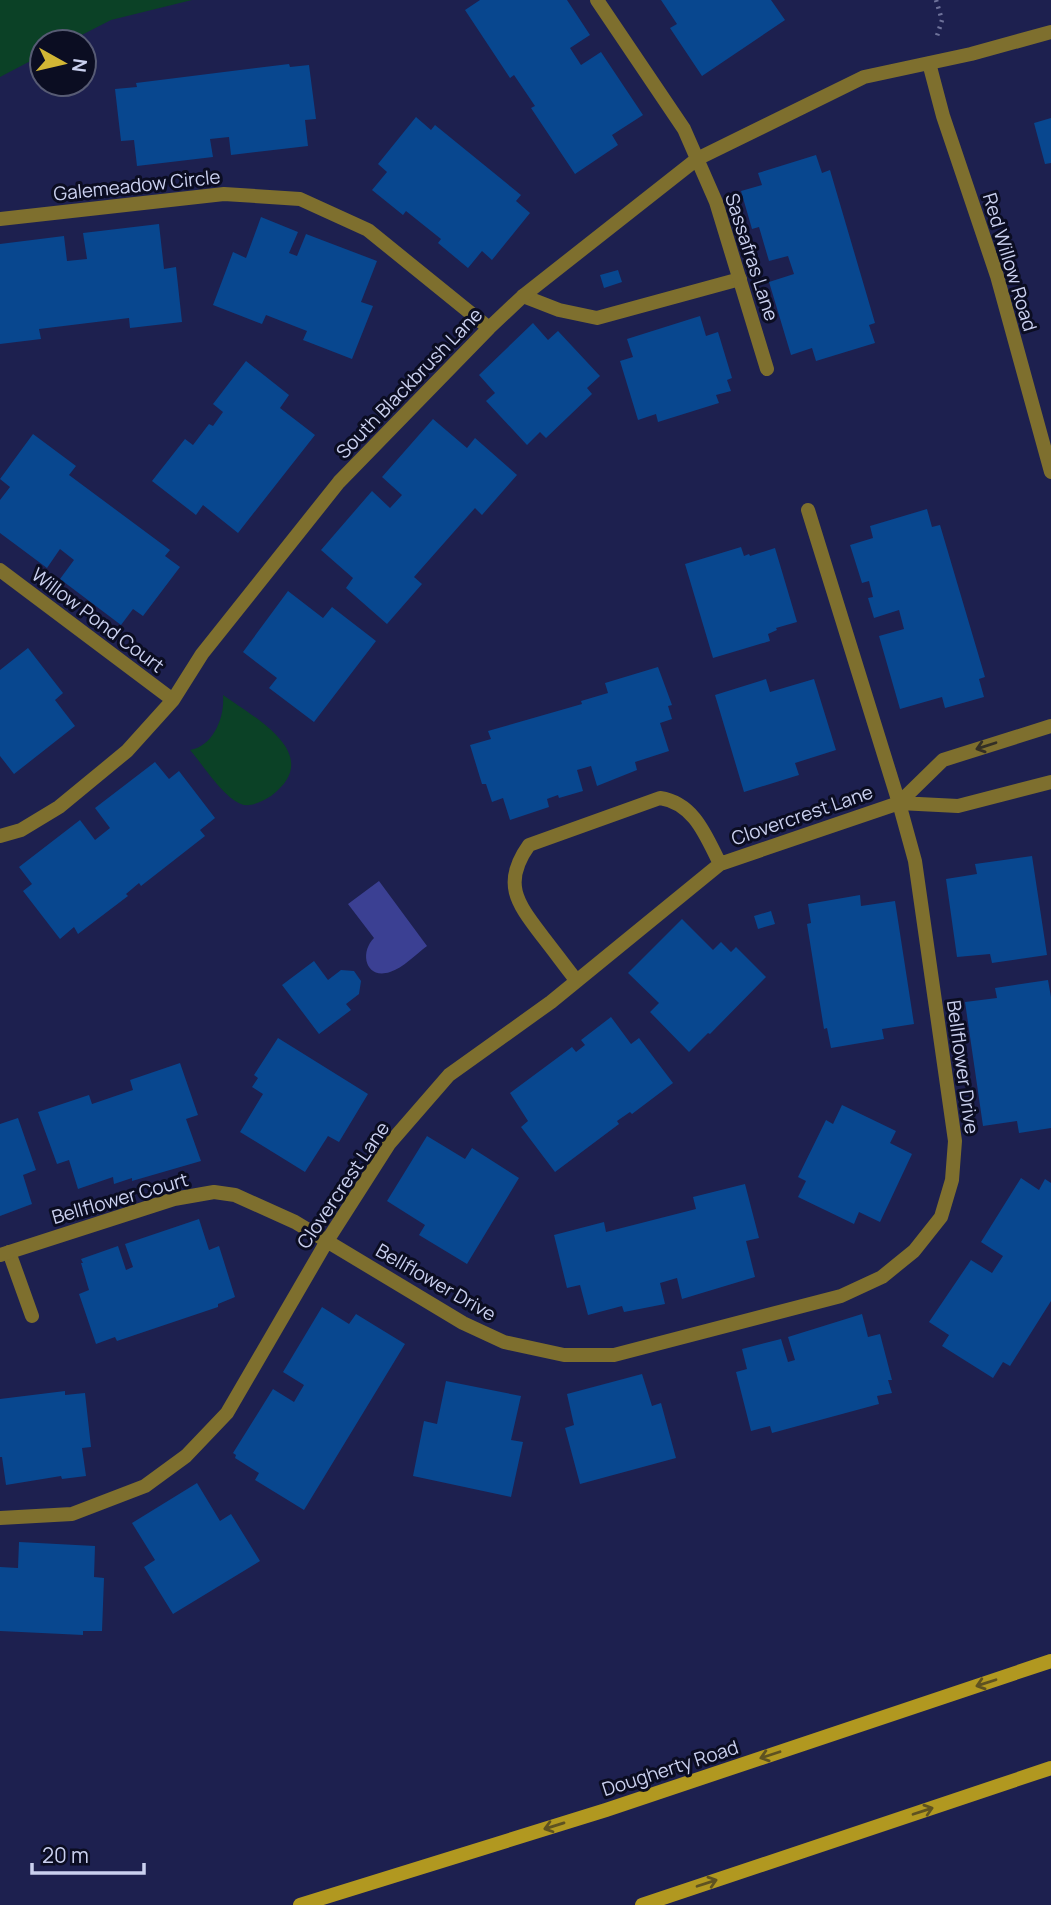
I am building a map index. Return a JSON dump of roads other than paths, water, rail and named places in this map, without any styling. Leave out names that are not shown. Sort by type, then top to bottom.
[{"type":"main road","name":"Dougherty Road","points":[[300,1905],[606,1810],[1051,1661]]},
{"type":"main road","points":[[642,1905],[1051,1769]]},
{"type":"street","name":"Sassafras Lane","points":[[600,1],[684,129],[716,202],[767,369]]},
{"type":"street","name":"South Blackbrush Lane","points":[[0,836],[21,830],[59,807],[127,751],[173,700],[202,654],[339,482],[488,328],[523,296],[697,159],[864,77],[929,64],[1051,32]]},
{"type":"street","name":"Red Willow Road","points":[[929,64],[943,116],[997,276],[1051,472]]},
{"type":"street","name":"Galemeadow Circle","points":[[0,219],[224,194],[300,200],[368,230],[488,328]]},
{"type":"street","points":[[523,296],[559,310],[597,318],[740,279]]},
{"type":"street","name":"Bellflower Drive","points":[[327,1241],[463,1323],[504,1342],[564,1355],[614,1355],[841,1296],[882,1277],[914,1251],[941,1217],[952,1181],[955,1141],[915,861],[808,510]]},
{"type":"street","name":"Willow Pond Court","points":[[0,570],[173,700]]},
{"type":"street","name":"Clovercrest Lane","points":[[899,803],[943,760],[1051,726]]},
{"type":"street","name":"Clovercrest Lane","points":[[0,1518],[72,1514],[145,1486],[186,1456],[227,1413],[327,1241],[390,1144],[449,1075],[551,1002],[720,864],[899,803],[958,806],[1051,782]]},
{"type":"street","points":[[576,980],[519,906],[515,889],[516,873],[520,857],[529,845],[660,798],[672,800],[688,810],[704,832],[720,864]]},
{"type":"street","name":"Bellflower Court","points":[[4,1254],[174,1199],[214,1192],[235,1195],[254,1203],[327,1241]]},
{"type":"street","points":[[4,1254],[32,1317]]}]
